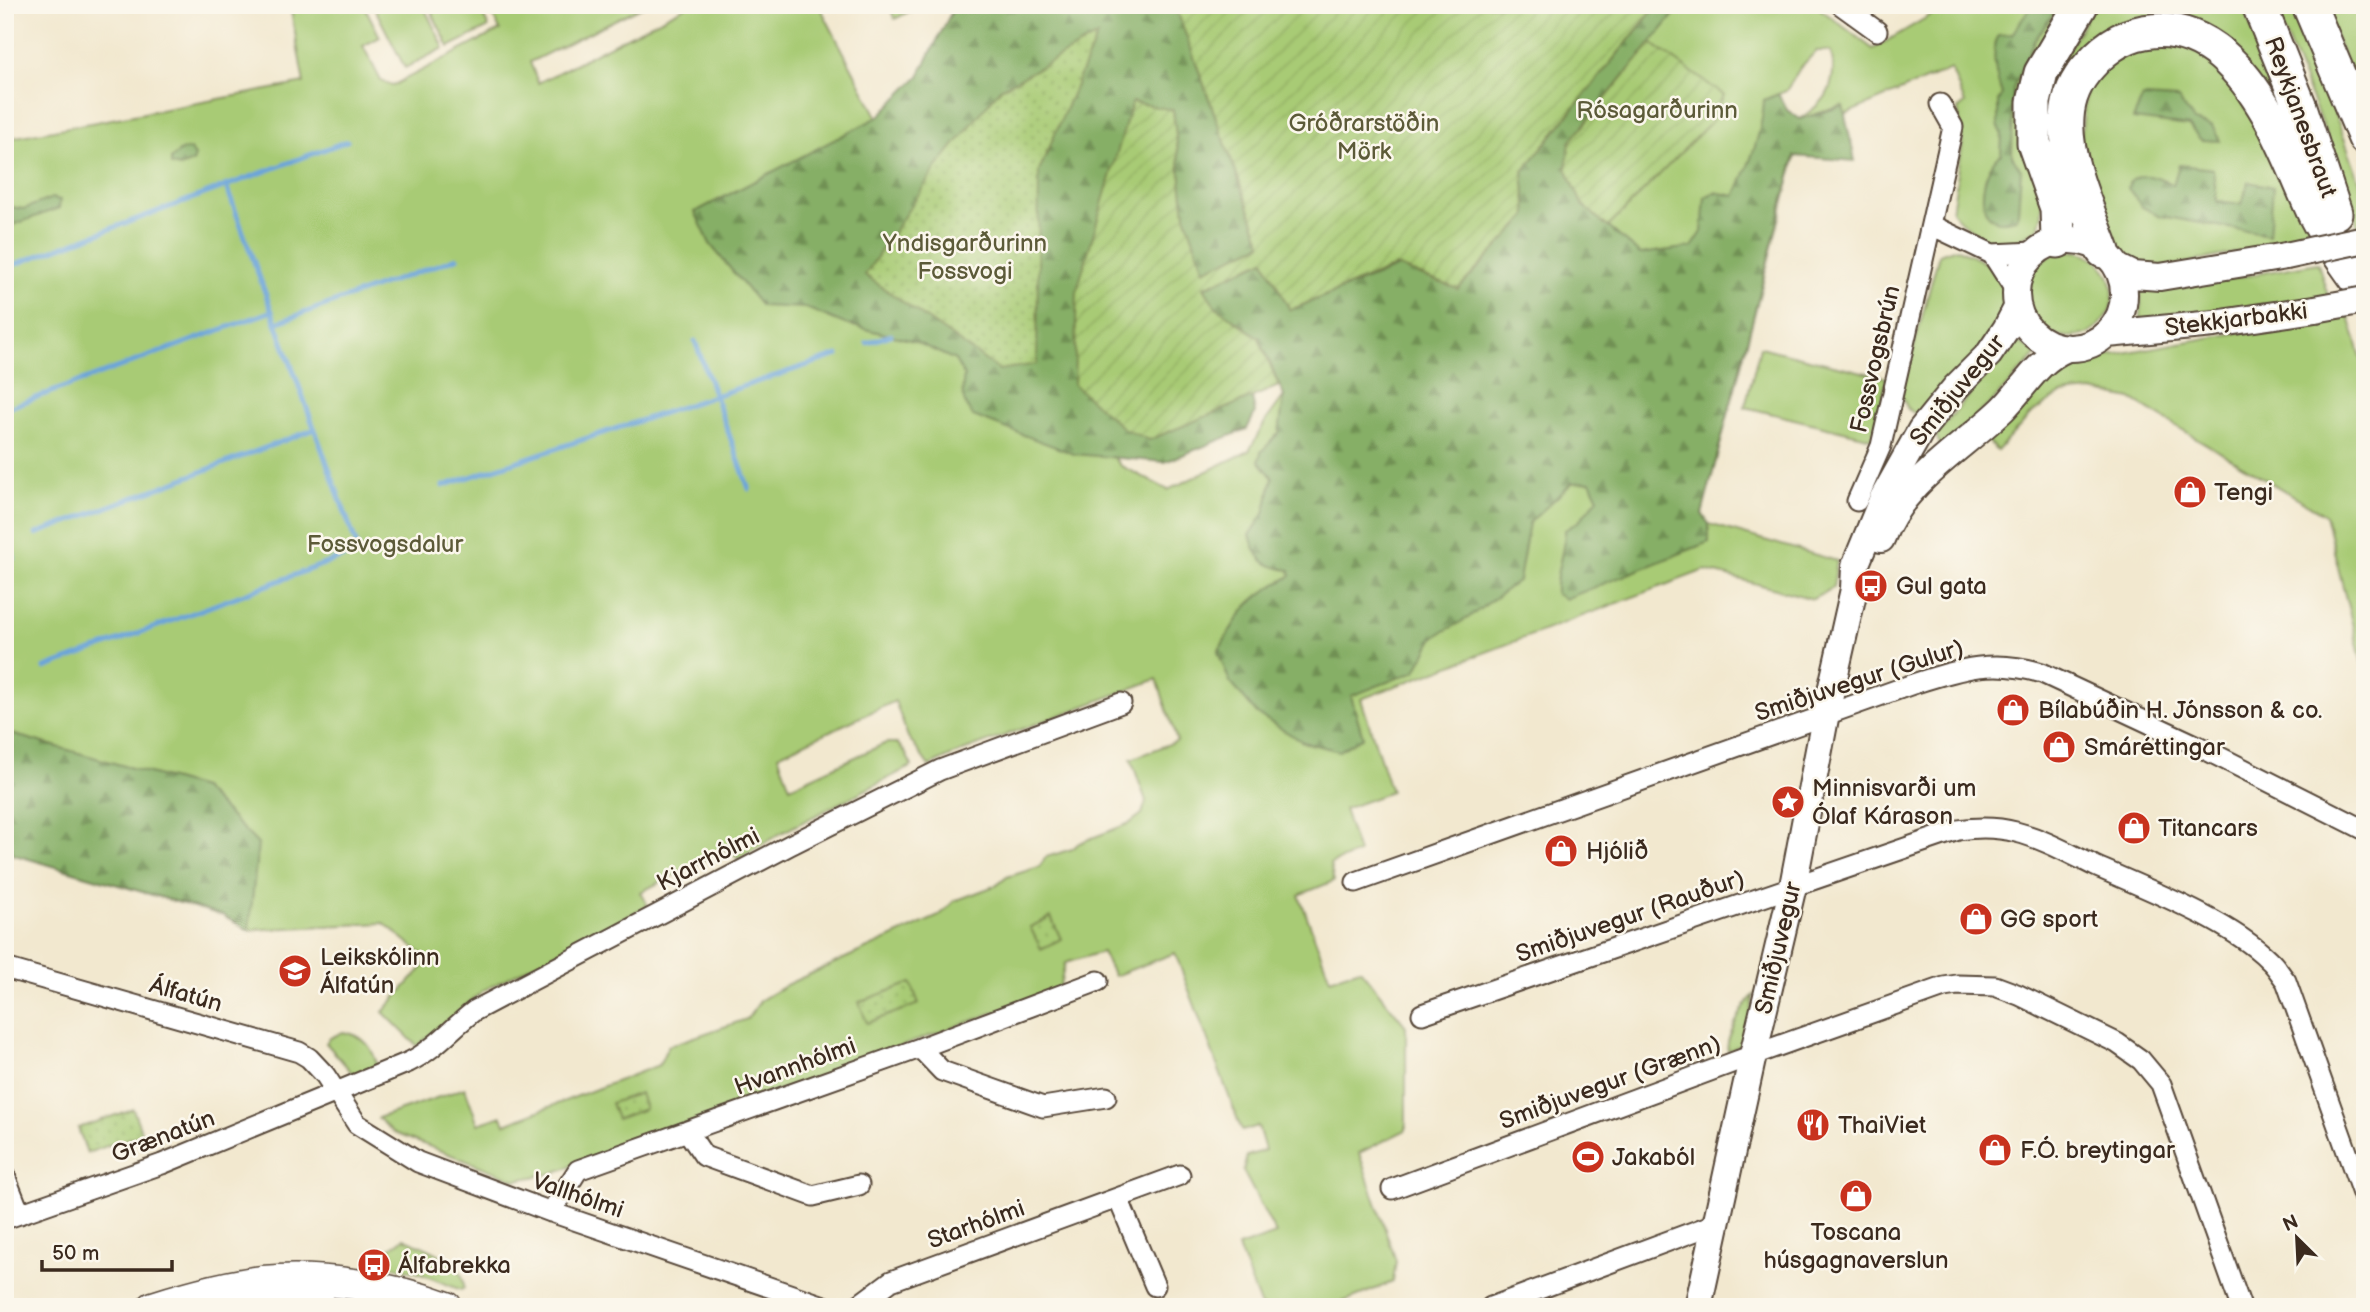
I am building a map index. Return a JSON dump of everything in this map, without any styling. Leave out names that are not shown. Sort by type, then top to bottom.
[{"type":"highway","points":[[2047,246],[2057,208],[2034,143],[2034,102],[2041,73],[2081,5]]},
{"type":"highway","name":"Reykjanesbraut","points":[[2259,5],[2301,107],[2362,296]]},
{"type":"highway","name":"Reykjanesbraut","points":[[2309,5],[2365,138]]},
{"type":"highway","points":[[2110,259],[2080,186],[2068,140],[2067,121],[2071,95],[2083,73],[2112,44],[2143,33],[2160,30],[2180,32],[2210,46],[2236,69],[2248,85],[2286,150],[2317,219],[2362,296]]},
{"type":"main road","points":[[153,1307],[185,1297],[262,1281],[298,1280],[416,1295],[447,1307]]},
{"type":"main road","points":[[265,1306],[296,1303],[322,1307]]},
{"type":"street","points":[[1841,5],[1877,31]]},
{"type":"street","name":"Fossvogsbrún","points":[[1857,501],[1881,446],[1953,127],[1940,104]]},
{"type":"street","points":[[1931,225],[1992,254],[2074,240],[2089,243],[2110,259],[2122,278],[2124,302],[2115,325],[2107,334],[2088,346],[2065,349],[2043,342],[2026,328],[2016,299],[1992,254]]},
{"type":"street","name":"Stekkjarbakki","points":[[2110,259],[2133,275],[2160,277],[2286,256],[2365,239]]},
{"type":"street","points":[[2016,299],[2018,276],[2025,263],[2047,246]]},
{"type":"street","name":"Stekkjarbakki","points":[[2107,334],[2214,324],[2315,309],[2362,296]]},
{"type":"street","name":"Smiðjuvegur","points":[[1698,1307],[1752,1055],[1793,886],[1861,547],[1882,498],[1921,430],[1989,354],[2016,299]]},
{"type":"street","name":"Smiðjuvegur","points":[[1854,589],[1866,573],[1883,533],[1906,496],[1938,463],[2004,408],[2046,360],[2065,349]]},
{"type":"street","name":"Smiðjuvegur (Gulur)","points":[[1356,882],[1826,713],[1958,669],[1992,665],[2026,668],[2057,680],[2198,746],[2365,830]]},
{"type":"street","name":"Kjarrhólmi","points":[[336,1092],[428,1053],[449,1030],[474,1011],[656,913],[905,787],[940,770],[1121,703]]},
{"type":"street","name":"Smiðjuvegur (Rauður)","points":[[1422,1014],[1958,830],[1990,827],[2018,832],[2149,890],[2224,927],[2272,962],[2286,981],[2365,1202]]},
{"type":"street","name":"Álfatún","points":[[5,968],[299,1052],[318,1065],[336,1092]]},
{"type":"street","name":"Hvannhólmi","points":[[551,1212],[578,1170],[920,1048],[1098,981]]},
{"type":"street","name":"Smiðjuvegur (Grænn)","points":[[1392,1189],[1752,1055],[1944,988],[1970,984],[2008,990],[2117,1043],[2141,1060],[2161,1084],[2241,1307]]},
{"type":"street","points":[[920,1048],[942,1071],[1043,1107],[1106,1097]]},
{"type":"street","name":"Vallhólmi","points":[[336,1092],[357,1124],[418,1162],[551,1212],[827,1307]]},
{"type":"street","name":"Grænatún","points":[[12,1217],[162,1164],[336,1092]]},
{"type":"street","points":[[687,1131],[704,1156],[813,1196],[859,1185]]},
{"type":"street","name":"Starhólmi","points":[[856,1307],[891,1281],[1180,1175]]},
{"type":"street","points":[[5,1176],[12,1217]]},
{"type":"street","points":[[1118,1198],[1155,1286]]},
{"type":"street","points":[[1491,1307],[1717,1223]]},
{"type":"green space","name":"Fossvogsdalur","points":[[290,5],[364,5],[380,37],[363,46],[381,81],[392,86],[500,30],[488,5],[645,5],[530,62],[538,83],[688,5],[819,5],[878,118],[1037,364],[1121,466],[1168,490],[1249,451],[1284,396],[1458,288],[1657,5],[1815,5],[1873,49],[1948,5],[2063,5],[2052,22],[2042,213],[2038,229],[2012,241],[2001,243],[1984,238],[1952,211],[1963,141],[1958,109],[1965,103],[1951,69],[1846,114],[1842,106],[1800,119],[1823,100],[1831,83],[1833,63],[1830,51],[1816,51],[1800,68],[1786,91],[1764,100],[1796,155],[1702,514],[1709,524],[1837,561],[1833,588],[1813,599],[1705,570],[1361,699],[1391,792],[1344,809],[1358,853],[1330,864],[1334,881],[1299,895],[1330,979],[1360,969],[1406,1026],[1406,1130],[1359,1153],[1396,1261],[1393,1282],[1330,1307],[1261,1307],[1238,1247],[1276,1234],[1243,1171],[1247,1156],[1265,1150],[1258,1126],[1242,1131],[1175,953],[1114,976],[1102,952],[1065,963],[1059,989],[550,1174],[516,1180],[394,1133],[378,1118],[465,1088],[478,1124],[502,1116],[505,1124],[659,1065],[668,1046],[747,1019],[761,1000],[788,984],[939,916],[954,901],[997,885],[1007,877],[1039,867],[1046,857],[1072,849],[1079,843],[1130,823],[1142,814],[1146,801],[1131,759],[1177,741],[1157,679],[929,766],[908,737],[895,701],[778,755],[790,787],[886,743],[897,743],[912,766],[781,833],[738,859],[726,848],[641,892],[648,906],[484,990],[417,1046],[383,1012],[429,960],[384,923],[249,930],[222,915],[5,852],[5,139],[304,83]]},
{"type":"green space","points":[[373,5],[423,5],[444,48],[405,68]]},
{"type":"green space","points":[[428,5],[478,5],[489,27],[449,47]]},
{"type":"green space","points":[[888,5],[922,5],[895,19]]},
{"type":"green space","points":[[955,5],[1175,5],[1262,244],[1204,270],[1185,215],[1173,110],[1149,440],[1252,397],[1255,413],[1247,429],[1165,462],[1074,454],[973,416],[965,402],[964,376],[955,360],[914,341],[845,324],[806,308],[761,306],[710,244],[695,212],[878,117],[919,76]],"holes":[[[1032,128],[1047,153],[1039,171]]]},
{"type":"green space","name":"Gróðrarstöðin Mörk","points":[[1175,5],[1657,5],[1523,171],[1527,216],[1458,289],[1396,266],[1290,310],[1264,260],[1204,287],[1215,306],[1259,338],[1279,386],[1149,440],[1124,429],[1074,385],[1077,290],[1132,102],[1173,110],[1185,215],[1204,270],[1262,244]]},
{"type":"green space","points":[[1657,5],[1682,5],[1570,142],[1582,204],[1640,254],[1692,247],[1702,232],[1705,197],[1715,192],[1735,196],[1758,138],[1764,100],[1778,94],[1787,110],[1800,119],[1843,106],[1855,161],[1795,156],[1702,514],[1709,524],[1709,542],[1565,599],[1556,594],[1556,586],[1565,530],[1579,521],[1598,498],[1590,482],[1572,483],[1529,523],[1519,580],[1468,618],[1434,637],[1416,671],[1351,696],[1363,737],[1339,751],[1303,742],[1257,714],[1230,682],[1218,652],[1240,615],[1255,598],[1291,576],[1290,570],[1274,567],[1263,561],[1250,535],[1264,514],[1273,478],[1259,461],[1261,452],[1279,433],[1284,396],[1259,338],[1215,306],[1203,288],[1264,260],[1290,310],[1527,216],[1523,171]]},
{"type":"green space","points":[[2032,5],[2060,5],[2034,41],[2013,89],[2012,156],[2021,170],[2018,212],[2016,218],[2001,221],[1991,218],[1985,210],[1983,199],[1987,173],[2001,154],[2002,133],[1998,125],[1998,102],[2002,94],[1994,56],[1996,41],[1999,35],[2012,34]]},
{"type":"green space","points":[[2094,5],[2242,5],[2297,137],[2228,51],[2106,31],[2075,56],[2062,79],[2056,149],[2048,149],[2045,103],[2053,76]]},
{"type":"green space","points":[[2273,5],[2291,5],[2340,127],[2365,196],[2365,246],[2326,134]]},
{"type":"green space","points":[[2323,5],[2365,5],[2365,111]]},
{"type":"green space","name":"Yndisgarðurinn Fossvogi","points":[[1097,36],[1039,171],[1037,364],[999,370],[865,275],[936,168],[1000,89]]},
{"type":"green space","points":[[2167,37],[2222,65],[2317,236],[2167,267],[2134,263],[2114,238],[2080,147],[2087,82],[2103,58]]},
{"type":"green space","name":"Rósagarðurinn","points":[[1651,43],[1724,95],[1711,122],[1608,227],[1582,204],[1566,168],[1570,142]]},
{"type":"green space","points":[[2143,97],[2178,99],[2194,121],[2212,126],[2220,141],[2201,140],[2189,126],[2133,119]]},
{"type":"green space","points":[[181,150],[190,150],[195,156],[193,162],[180,167],[171,165],[171,159]]},
{"type":"green space","points":[[2179,165],[2213,169],[2217,201],[2242,204],[2248,182],[2273,187],[2269,235],[2161,216],[2142,207],[2128,188],[2129,183],[2145,176],[2156,177],[2173,185]]},
{"type":"green space","points":[[52,198],[60,200],[59,208],[5,228],[5,206],[24,209]]},
{"type":"green space","points":[[1956,248],[1993,267],[2003,284],[2004,304],[1993,332],[1924,419],[1908,409],[1901,395],[1939,254]]},
{"type":"green space","points":[[2070,251],[2086,255],[2100,264],[2109,278],[2113,294],[2109,310],[2100,324],[2086,333],[2070,337],[2054,333],[2040,324],[2031,310],[2027,294],[2031,278],[2040,264],[2054,255]]},
{"type":"green space","points":[[2318,263],[2328,296],[2141,321],[2141,291],[2166,290]]},
{"type":"green space","points":[[2348,313],[2365,371],[2365,675],[2325,515],[2131,399],[2092,391],[2061,394],[2031,414],[1997,451],[1986,440],[2022,409],[2056,365]]},
{"type":"green space","points":[[2014,340],[2038,353],[1995,399],[1941,448],[1936,435]]},
{"type":"green space","points":[[1760,347],[1887,378],[1872,438],[1745,407]]},
{"type":"green space","points":[[5,734],[202,788],[258,844],[249,930],[222,915],[5,852]]},
{"type":"green space","points":[[1051,917],[1061,939],[1041,949],[1030,927]]},
{"type":"green space","points":[[911,983],[919,1004],[867,1023],[859,1002]]},
{"type":"green space","points":[[1754,995],[1743,1044],[1728,1051],[1729,1039],[1736,1022]]},
{"type":"green space","points":[[343,1032],[358,1037],[367,1044],[379,1069],[354,1075],[326,1043]]},
{"type":"green space","points":[[640,1093],[645,1109],[617,1119],[611,1103]]},
{"type":"green space","points":[[133,1109],[142,1134],[87,1153],[78,1128]]},
{"type":"green space","points":[[404,1238],[451,1262],[463,1278],[464,1288],[461,1290],[416,1272],[387,1265],[385,1262],[389,1249]]},
{"type":"waterway","points":[[5,268],[347,141]]},
{"type":"waterway","points":[[226,185],[361,557]]},
{"type":"waterway","points":[[276,323],[457,258]]},
{"type":"waterway","points":[[5,409],[272,311]]},
{"type":"waterway","points":[[867,343],[891,335]]},
{"type":"waterway","points":[[695,341],[749,489]]},
{"type":"waterway","points":[[443,486],[838,355]]},
{"type":"waterway","points":[[36,534],[315,429]]},
{"type":"waterway","points":[[5,534],[14,558]]},
{"type":"waterway","points":[[45,668],[359,551]]},
{"type":"place","name":"Tengi","points":[[2190,492]]},
{"type":"place","name":"Gul gata","points":[[1871,586]]},
{"type":"place","name":"Bílabúðin H. Jónsson & co.","points":[[2013,710]]},
{"type":"place","name":"Smáréttingar","points":[[2059,747]]},
{"type":"place","name":"Minnisvarði um Ólaf Kárason","points":[[1788,802]]},
{"type":"place","name":"Titancars","points":[[2134,828]]},
{"type":"place","name":"Hjólið","points":[[1561,851]]},
{"type":"place","name":"GG sport","points":[[1976,919]]},
{"type":"place","name":"Leikskólinn Álfatún","points":[[295,971]]},
{"type":"place","name":"ThaiViet","points":[[1813,1125]]},
{"type":"place","name":"F.Ó. breytingar","points":[[1995,1150]]},
{"type":"place","name":"Jakaból","points":[[1588,1157]]},
{"type":"place","name":"Toscana húsgagnaverslun","points":[[1856,1196]]},
{"type":"place","name":"Álfabrekka","points":[[374,1265]]}]
